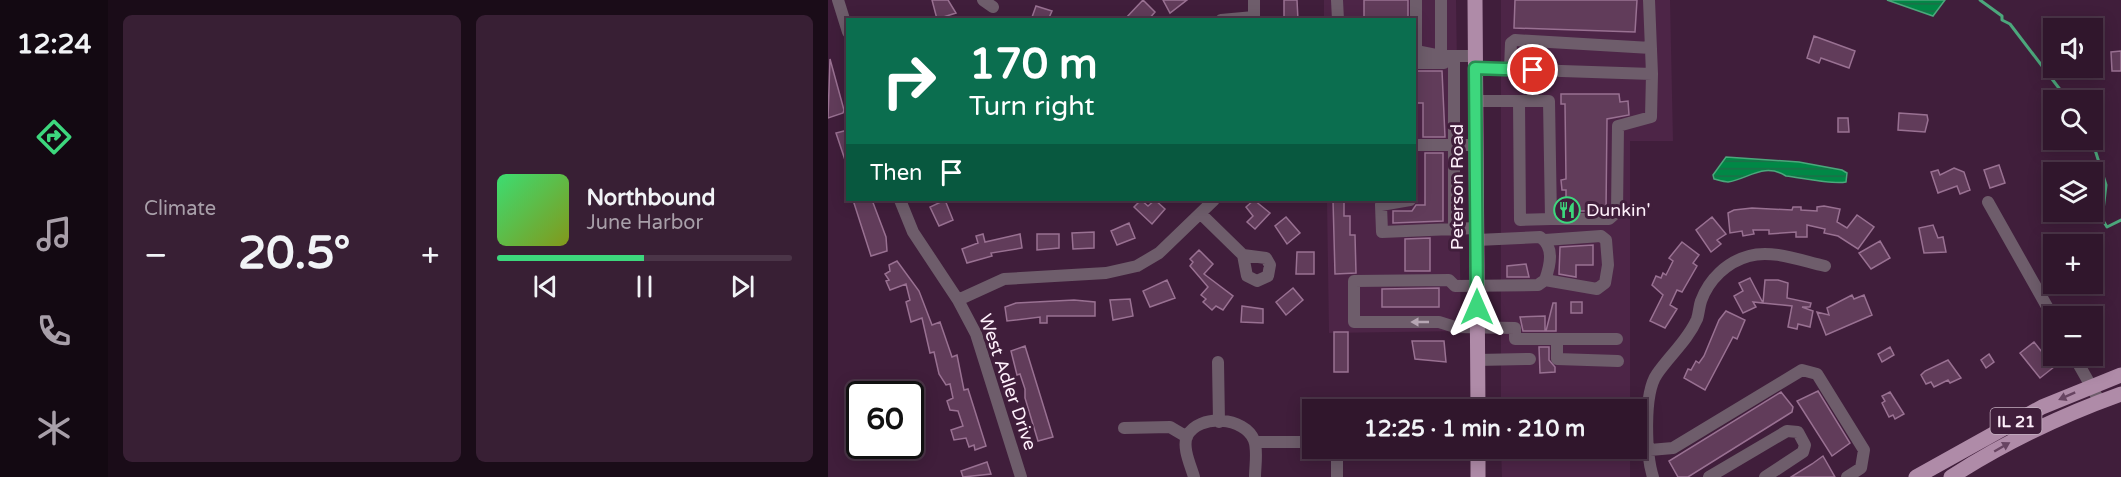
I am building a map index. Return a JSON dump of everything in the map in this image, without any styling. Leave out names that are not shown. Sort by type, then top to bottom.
[{"type":"main road","name":"Peterson Road","points":[[1475,0],[1478,399]]},
{"type":"main road","name":"IL 21","points":[[1916,477],[2042,407],[2091,385],[2121,375]]},
{"type":"main road","name":"IL 21","points":[[1951,477],[2019,437],[2121,394]]},
{"type":"main road","points":[[1478,459],[1478,477]]},
{"type":"street","points":[[838,0],[846,26]]},
{"type":"street","points":[[1254,0],[1254,18]]},
{"type":"street","points":[[1337,0],[1338,18]]},
{"type":"street","points":[[1416,0],[1416,51],[1510,69],[1652,74]]},
{"type":"street","points":[[1441,0],[1450,58],[1455,144],[1454,230]]},
{"type":"street","points":[[1519,101],[1520,220],[1609,219],[1617,212],[1618,126],[1652,117],[1650,0]]},
{"type":"street","points":[[1510,69],[1511,43],[1515,40],[1651,48]]},
{"type":"street","points":[[1416,63],[1450,58]]},
{"type":"street","points":[[1476,101],[1549,101],[1551,219]]},
{"type":"street","points":[[1416,145],[1476,145]]},
{"type":"street","name":"West Adler Drive","points":[[900,201],[913,232],[958,300],[976,334],[1021,477]]},
{"type":"street","points":[[958,300],[987,285],[1015,277],[1106,273],[1134,267],[1159,253],[1213,201]]},
{"type":"street","points":[[1404,201],[1381,205],[1382,232],[1454,230],[1477,234],[1540,237],[1545,240],[1601,236],[1606,240],[1608,265],[1605,283],[1597,290],[1545,280]]},
{"type":"street","points":[[1988,202],[2047,306]]},
{"type":"street","points":[[1201,214],[1244,255]]},
{"type":"street","points":[[1545,240],[1551,258],[1545,280],[1538,285],[1455,286],[1449,280],[1354,281],[1354,322],[1439,322],[1455,327],[1515,328],[1515,339],[1617,339]]},
{"type":"street","points":[[1653,477],[1647,420],[1649,396],[1655,376],[1693,325],[1710,282],[1733,262],[1750,255],[1769,254],[1825,266]]},
{"type":"street","points":[[1557,339],[1557,359],[1618,361]]},
{"type":"street","points":[[1477,360],[1530,360]]},
{"type":"street","points":[[1218,363],[1219,422]]},
{"type":"street","points":[[2080,366],[2100,402]]},
{"type":"street","points":[[1650,450],[1673,448],[1802,370],[1817,374],[1864,450],[1862,468],[1847,477]]},
{"type":"street","points":[[1194,477],[1186,450],[1187,437],[1201,425],[1219,422],[1239,424],[1250,432],[1255,442],[1255,477]]},
{"type":"street","points":[[1124,428],[1170,428],[1187,437]]},
{"type":"street","points":[[1709,477],[1787,431],[1798,432],[1804,445],[1803,452],[1765,477]]},
{"type":"street","points":[[1255,442],[1302,442]]},
{"type":"street","points":[[1337,459],[1337,477]]},
{"type":"shaded area","points":[[1324,0],[1456,0],[1461,331],[1329,333],[1327,201],[1416,201],[1416,18],[1324,18]]},
{"type":"shaded area","points":[[1501,0],[1670,0],[1673,141],[1630,141],[1630,399],[1501,399]]},
{"type":"shaded area","points":[[1887,0],[1945,0],[1933,16]]},
{"type":"shaded area","points":[[1726,157],[1799,162],[1842,170],[1847,173],[1846,182],[1817,181],[1770,171],[1728,182],[1714,179],[1713,175]]},
{"type":"shaded area","points":[[1501,459],[1630,459],[1630,477],[1502,477]]},
{"type":"building","points":[[932,0],[948,0],[956,13],[937,18]]},
{"type":"building","points":[[1143,0],[1155,12],[1150,18],[1126,18]]},
{"type":"building","points":[[1163,0],[1187,0],[1170,13]]},
{"type":"building","points":[[1284,0],[1297,0],[1298,18],[1284,18]]},
{"type":"building","points":[[1364,0],[1408,0],[1408,18],[1364,18]]},
{"type":"building","points":[[1515,0],[1637,0],[1635,32],[1514,28]]},
{"type":"building","points":[[1036,6],[1052,11],[1049,18],[1032,18]]},
{"type":"building","points":[[1814,36],[1855,51],[1849,68],[1821,58],[1819,63],[1807,58]]},
{"type":"building","points":[[2121,51],[2121,71],[2112,71],[2111,52]]},
{"type":"building","points":[[830,59],[844,110],[843,113],[828,118]]},
{"type":"building","points":[[1416,71],[1442,71],[1445,137],[1423,137],[1423,103],[1416,103]]},
{"type":"building","points":[[1561,94],[1619,94],[1620,102],[1628,101],[1629,115],[1607,119],[1606,211],[1566,211],[1566,190],[1562,190],[1561,180],[1566,179],[1565,104],[1561,104]]},
{"type":"building","points":[[1899,113],[1927,115],[1925,132],[1898,130]]},
{"type":"building","points":[[1838,118],[1848,118],[1849,132],[1838,132]]},
{"type":"building","points":[[846,130],[846,163],[836,133]]},
{"type":"building","points":[[1425,153],[1443,153],[1443,221],[1393,223],[1393,211],[1412,211],[1416,205],[1425,205]]},
{"type":"building","points":[[1999,165],[2005,183],[1990,188],[1984,170]]},
{"type":"building","points":[[1954,168],[1964,172],[1970,190],[1960,194],[1957,186],[1938,193],[1931,172],[1938,170],[1940,175]]},
{"type":"building","points":[[853,201],[872,201],[886,237],[887,251],[871,256]]},
{"type":"building","points":[[945,201],[953,220],[939,226],[930,207]]},
{"type":"building","points":[[1140,201],[1148,206],[1156,201],[1165,209],[1152,224],[1134,207]]},
{"type":"building","points":[[1255,201],[1270,213],[1255,229],[1247,222],[1253,216],[1246,207]]},
{"type":"building","points":[[1333,201],[1344,201],[1344,216],[1350,216],[1350,235],[1355,235],[1356,273],[1335,274]]},
{"type":"building","points":[[1793,207],[1801,207],[1801,210],[1817,211],[1817,207],[1840,209],[1837,222],[1847,228],[1857,215],[1874,227],[1858,249],[1838,236],[1824,233],[1825,229],[1807,225],[1807,237],[1796,237],[1796,232],[1769,234],[1769,230],[1753,230],[1754,234],[1743,236],[1742,231],[1730,233],[1728,213],[1734,210],[1752,208],[1792,210]]},
{"type":"building","points":[[1286,217],[1300,233],[1287,244],[1275,226]]},
{"type":"building","points":[[1712,217],[1726,234],[1717,240],[1721,244],[1711,252],[1696,230]]},
{"type":"building","points":[[1129,223],[1135,238],[1117,245],[1111,231]]},
{"type":"building","points":[[1933,225],[1938,238],[1943,237],[1946,252],[1924,253],[1919,228]]},
{"type":"building","points":[[1094,232],[1094,248],[1073,249],[1072,233]]},
{"type":"building","points":[[983,234],[985,242],[1020,234],[1022,248],[991,253],[992,256],[967,263],[962,249],[978,243],[976,236]]},
{"type":"building","points":[[1037,234],[1059,234],[1059,248],[1037,250]]},
{"type":"building","points":[[1430,238],[1430,271],[1405,271],[1405,239]]},
{"type":"building","points":[[1880,241],[1890,258],[1871,269],[1859,253]]},
{"type":"building","points":[[1682,242],[1699,255],[1693,263],[1697,266],[1682,292],[1677,290],[1670,305],[1677,309],[1665,328],[1650,321],[1663,295],[1652,285],[1656,276],[1661,278],[1663,273],[1666,275],[1673,261],[1669,258]]},
{"type":"building","points":[[1593,245],[1593,265],[1576,265],[1576,277],[1559,274],[1560,247]]},
{"type":"building","points":[[1199,250],[1213,264],[1204,274],[1233,296],[1223,310],[1216,306],[1212,310],[1203,302],[1206,299],[1201,295],[1208,287],[1190,266],[1193,262],[1190,259]]},
{"type":"building","points":[[1297,252],[1314,252],[1314,274],[1296,274]]},
{"type":"building","points":[[897,261],[919,291],[932,325],[940,322],[952,357],[957,355],[964,390],[968,389],[986,446],[975,450],[974,445],[969,447],[966,438],[954,440],[951,430],[963,426],[958,411],[950,410],[947,401],[953,398],[950,384],[946,385],[939,374],[934,352],[930,353],[922,318],[911,322],[906,302],[910,300],[906,284],[890,290],[886,281],[889,280],[885,274],[890,271],[889,265]]},
{"type":"building","points":[[1526,264],[1529,277],[1507,277],[1507,266]]},
{"type":"building","points":[[1750,278],[1763,303],[1753,302],[1756,307],[1743,313],[1734,296],[1743,291],[1739,283]]},
{"type":"building","points":[[1167,280],[1175,298],[1150,307],[1143,291]]},
{"type":"building","points":[[1765,280],[1788,283],[1787,298],[1811,303],[1810,307],[1802,307],[1813,311],[1810,327],[1798,324],[1797,329],[1788,327],[1792,306],[1763,303]]},
{"type":"building","points":[[1293,288],[1303,300],[1286,315],[1276,302]]},
{"type":"building","points":[[1439,288],[1439,307],[1382,307],[1382,289]]},
{"type":"building","points":[[1852,295],[1854,299],[1864,295],[1872,315],[1826,335],[1817,312],[1829,315],[1827,308]]},
{"type":"building","points":[[1130,299],[1133,316],[1113,320],[1110,300]]},
{"type":"building","points":[[1074,300],[1095,302],[1095,316],[1047,316],[1047,323],[1040,323],[1040,317],[1007,321],[1005,307],[1016,303]]},
{"type":"building","points":[[1571,302],[1582,302],[1582,313],[1571,313]]},
{"type":"building","points":[[1553,303],[1556,303],[1556,331],[1546,331]]},
{"type":"building","points":[[1242,306],[1263,309],[1263,323],[1241,322]]},
{"type":"building","points":[[1726,311],[1745,320],[1737,339],[1733,337],[1705,390],[1684,378],[1688,369],[1691,370],[1696,361],[1699,363],[1704,356],[1719,320]]},
{"type":"building","points":[[1545,316],[1545,331],[1523,331],[1520,317]]},
{"type":"building","points":[[1334,332],[1348,332],[1348,372],[1334,372]]},
{"type":"building","points":[[1412,341],[1444,341],[1446,362],[1415,359]]},
{"type":"building","points":[[2034,342],[2043,353],[2043,366],[2054,367],[2040,378],[2020,353]]},
{"type":"building","points":[[1025,346],[1053,437],[1038,441],[1025,398],[1025,389],[1020,374],[1017,375],[1011,351]]},
{"type":"building","points":[[1539,347],[1549,347],[1549,360],[1555,367],[1555,372],[1540,373]]},
{"type":"building","points":[[1890,347],[1894,355],[1882,362],[1878,354]]},
{"type":"building","points":[[1989,354],[1994,362],[1986,368],[1981,360]]},
{"type":"building","points":[[1948,360],[1961,378],[1950,383],[1948,380],[1934,387],[1931,382],[1926,384],[1921,375]]},
{"type":"building","points":[[1818,391],[1850,443],[1832,456],[1797,401]]},
{"type":"building","points":[[1781,392],[1793,407],[1792,412],[1688,477],[1678,477],[1669,461]]},
{"type":"building","points":[[1890,392],[1904,414],[1895,419],[1893,415],[1889,417],[1882,403],[1885,401],[1882,396]]},
{"type":"building","points":[[1823,456],[1835,477],[1791,477],[1812,464]]},
{"type":"building","points":[[987,462],[991,474],[963,477],[961,471]]},
{"type":"waterway","points":[[1980,0],[2002,16],[2002,20],[2010,24],[2060,90]]},
{"type":"waterway","points":[[2095,150],[2106,185],[2102,219],[2107,227],[2121,220]]},
{"type":"place","name":"Dunkin'","points":[[1567,210]]},
{"type":"route","points":[[1477,307],[1475,68],[1533,70]]}]
